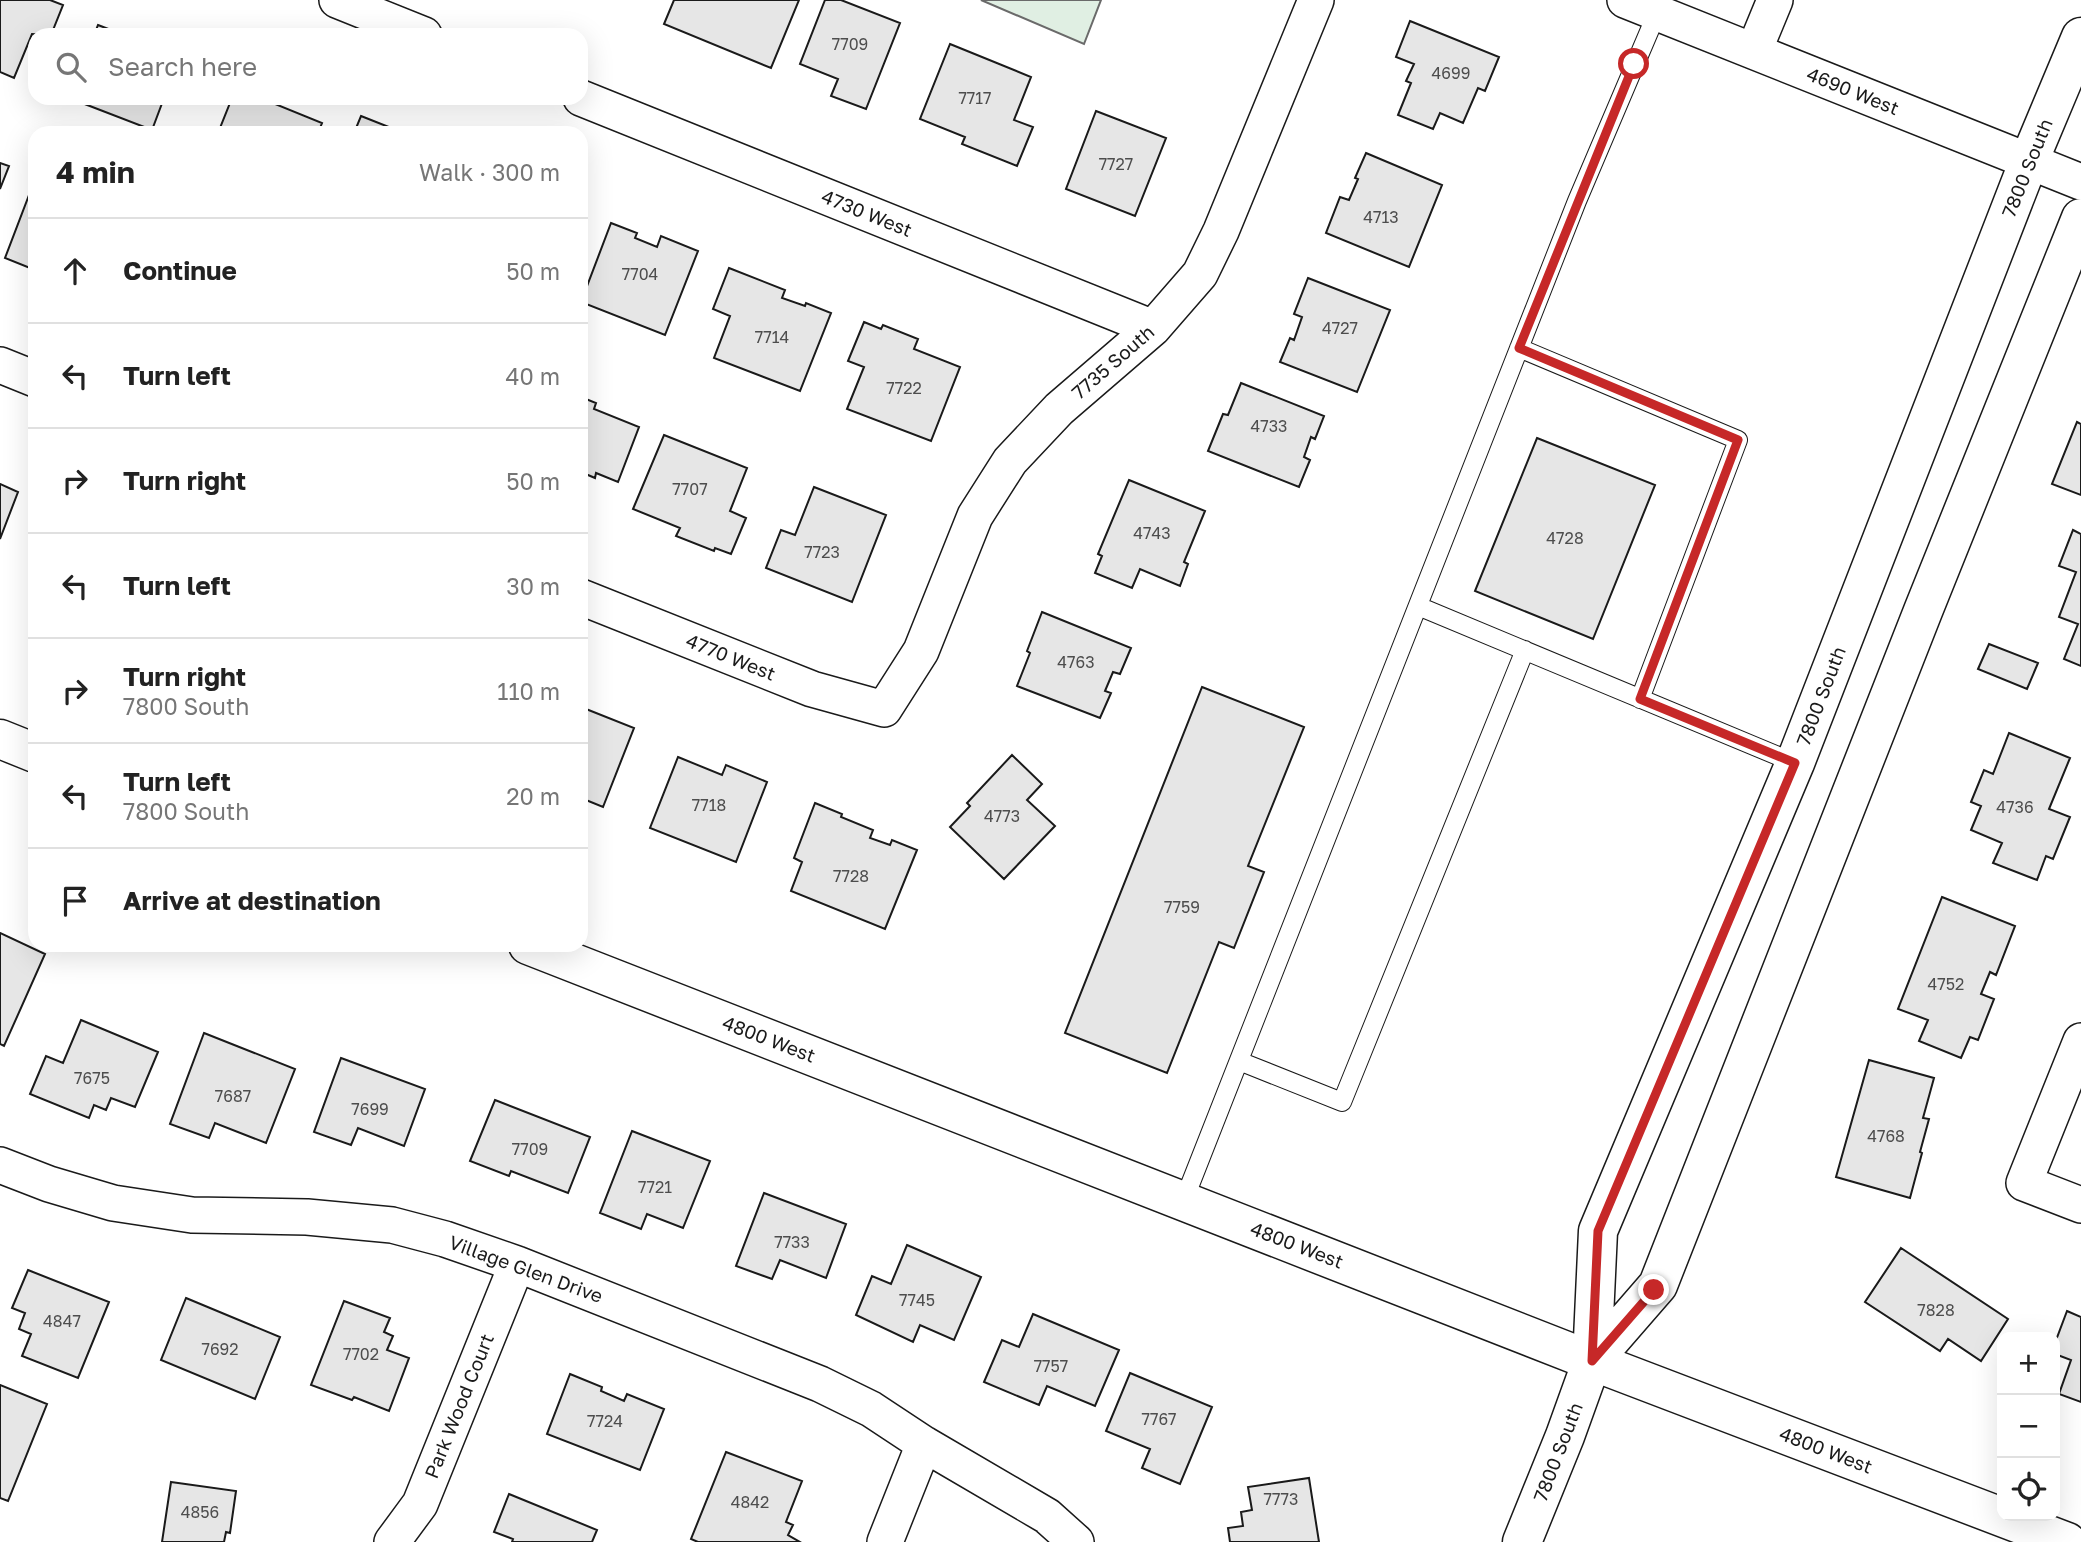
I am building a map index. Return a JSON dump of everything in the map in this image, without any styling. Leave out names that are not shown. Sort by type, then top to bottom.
[{"type":"main road","name":"7800 South","points":[[1522,1542],[1592,1361],[1598,1231],[1795,763],[2029,161],[2081,37]]},
{"type":"main road","name":"7800 South","points":[[1592,1361],[1658,1285],[2081,218]]},
{"type":"main road","points":[[0,739],[28,750]]},
{"type":"main road","name":"4800 West","points":[[546,952],[1592,1361],[2067,1542]]},
{"type":"street","points":[[337,0],[407,28]]},
{"type":"street","name":"7735 South","points":[[884,709],[921,651],[975,516],[1010,461],[1059,409],[1153,328],[1200,274],[1216,242],[1316,0]]},
{"type":"street","points":[[1754,51],[1775,0]]},
{"type":"street","name":"4690 West","points":[[1641,6],[2081,182]]},
{"type":"street","name":"4730 West","points":[[588,101],[1153,328]]},
{"type":"street","points":[[0,365],[28,376]]},
{"type":"street","name":"4770 West","points":[[588,600],[812,689],[884,709]]},
{"type":"street","points":[[2081,1041],[2024,1183],[2081,1205]]},
{"type":"street","name":"Village Glen Drive","points":[[0,1165],[49,1184],[113,1203],[192,1214],[307,1217],[391,1225],[445,1239],[517,1264],[820,1384],[871,1409],[924,1444],[1047,1516],[1076,1542]]},
{"type":"street","name":"Park Wood Court","points":[[392,1542],[420,1504],[517,1264]]},
{"type":"street","points":[[885,1542],[924,1444]]},
{"type":"lane","points":[[1184,1200],[1582,188],[1641,6]]},
{"type":"lane","points":[[1519,348],[1738,440],[1640,699]]},
{"type":"lane","points":[[1418,606],[1795,763]]},
{"type":"lane","points":[[1238,1061],[1342,1102],[1525,650]]},
{"type":"green space","points":[[981,0],[1101,0],[1084,44]]},
{"type":"building","points":[[0,0],[50,0],[63,5],[54,28],[28,28],[28,44],[14,78],[0,72]]},
{"type":"building","points":[[674,0],[799,0],[771,68],[664,24]]},
{"type":"building","points":[[825,0],[841,0],[900,23],[866,109],[831,96],[838,79],[800,64]]},
{"type":"building","points":[[1410,21],[1499,57],[1485,91],[1478,88],[1463,123],[1440,113],[1433,129],[1398,115],[1411,83],[1406,81],[1414,64],[1396,57]]},
{"type":"building","points":[[950,44],[1031,77],[1014,120],[1033,127],[1017,166],[962,144],[965,137],[920,119]]},
{"type":"building","points":[[87,105],[161,105],[154,126],[142,126]]},
{"type":"building","points":[[229,105],[277,105],[322,123],[321,126],[221,126]]},
{"type":"building","points":[[1096,111],[1166,138],[1135,216],[1066,189]]},
{"type":"building","points":[[361,116],[386,126],[357,126]]},
{"type":"building","points":[[1366,153],[1442,185],[1409,267],[1326,233],[1340,197],[1349,200]]},
{"type":"building","points":[[0,163],[9,166],[0,189]]},
{"type":"building","points":[[28,198],[28,267],[5,258]]},
{"type":"building","points":[[611,223],[637,233],[635,238],[657,247],[661,236],[698,251],[665,335],[588,305],[588,284]]},
{"type":"building","points":[[729,268],[785,290],[782,298],[805,306],[806,303],[831,313],[800,391],[714,358],[730,316],[713,309]]},
{"type":"building","points":[[1308,278],[1390,310],[1357,392],[1280,362],[1290,338],[1294,340],[1302,317],[1294,314]]},
{"type":"building","points":[[864,322],[881,329],[883,325],[918,339],[914,349],[960,367],[931,441],[847,409],[864,367],[848,361]]},
{"type":"building","points":[[1241,383],[1324,416],[1315,439],[1311,437],[1304,457],[1310,460],[1299,487],[1208,451],[1223,414],[1228,415]]},
{"type":"building","points":[[588,400],[596,403],[594,409],[639,427],[618,482],[596,473],[595,478],[588,475]]},
{"type":"building","points":[[2077,422],[2081,424],[2081,495],[2052,484]]},
{"type":"building","points":[[664,435],[747,468],[730,511],[746,518],[731,554],[715,548],[714,551],[676,536],[680,528],[633,509]]},
{"type":"building","points":[[1537,438],[1655,485],[1593,639],[1475,591]]},
{"type":"building","points":[[1129,480],[1205,511],[1184,562],[1188,564],[1180,586],[1140,569],[1132,588],[1095,573],[1102,556],[1098,554]]},
{"type":"building","points":[[0,484],[18,492],[0,539]]},
{"type":"building","points":[[814,487],[886,515],[852,602],[766,568],[781,530],[795,535]]},
{"type":"building","points":[[2073,530],[2081,534],[2081,666],[2064,659],[2078,624],[2059,617],[2076,572],[2059,566]]},
{"type":"building","points":[[1042,612],[1131,648],[1120,674],[1113,672],[1105,691],[1111,693],[1100,718],[1017,686]]},
{"type":"building","points":[[1989,644],[2038,663],[2027,689],[1978,669]]},
{"type":"building","points":[[1202,687],[1304,727],[1248,866],[1264,872],[1234,948],[1219,942],[1167,1073],[1065,1033]]},
{"type":"building","points":[[588,710],[634,728],[603,807],[588,801]]},
{"type":"building","points":[[2009,733],[2070,758],[2049,809],[2070,817],[2053,859],[2046,856],[2037,880],[1993,863],[2002,843],[1971,830],[1981,806],[1971,802],[1984,770],[1993,774]]},
{"type":"building","points":[[1012,755],[1042,784],[1027,800],[1055,826],[1004,879],[950,827],[970,806],[967,803]]},
{"type":"building","points":[[678,757],[722,775],[726,765],[767,782],[736,862],[650,828]]},
{"type":"building","points":[[815,803],[873,830],[870,838],[890,845],[892,840],[917,850],[885,929],[791,891],[802,862],[794,858]]},
{"type":"building","points":[[1942,897],[2015,926],[1996,975],[1990,972],[1981,994],[1994,999],[1978,1040],[1970,1037],[1961,1058],[1919,1041],[1928,1020],[1898,1009]]},
{"type":"building","points":[[0,933],[28,946],[28,952],[45,954],[4,1046],[0,1044]]},
{"type":"building","points":[[81,1020],[158,1052],[135,1107],[111,1098],[106,1110],[94,1105],[89,1118],[30,1094],[46,1056],[63,1063]]},
{"type":"building","points":[[204,1033],[295,1069],[266,1143],[215,1123],[209,1138],[170,1124]]},
{"type":"building","points":[[341,1058],[425,1089],[404,1146],[358,1128],[351,1145],[314,1132]]},
{"type":"building","points":[[1869,1060],[1934,1078],[1923,1118],[1929,1119],[1910,1198],[1836,1177]]},
{"type":"building","points":[[495,1100],[590,1137],[568,1193],[511,1171],[509,1176],[470,1161]]},
{"type":"building","points":[[632,1131],[710,1161],[683,1228],[647,1214],[641,1229],[600,1213]]},
{"type":"building","points":[[764,1193],[846,1224],[826,1278],[780,1260],[772,1279],[736,1266]]},
{"type":"building","points":[[907,1245],[981,1277],[954,1340],[920,1325],[913,1342],[856,1315],[872,1276],[891,1284]]},
{"type":"building","points":[[1901,1248],[2008,1319],[1997,1332],[1981,1361],[1948,1339],[1940,1351],[1865,1302]]},
{"type":"building","points":[[28,1270],[109,1302],[78,1378],[22,1356],[31,1334],[19,1329],[25,1313],[12,1308]]},
{"type":"building","points":[[186,1298],[280,1337],[255,1399],[161,1360]]},
{"type":"building","points":[[344,1301],[390,1318],[384,1332],[393,1336],[387,1350],[409,1358],[389,1411],[354,1397],[352,1400],[311,1385]]},
{"type":"building","points":[[2067,1311],[2081,1317],[2081,1402],[2060,1394],[2071,1360],[2060,1356],[2059,1332]]},
{"type":"building","points":[[1033,1314],[1119,1350],[1095,1406],[1047,1386],[1039,1405],[984,1382],[1002,1340],[1019,1347]]},
{"type":"building","points":[[1130,1373],[1212,1407],[1180,1484],[1142,1468],[1150,1449],[1106,1431]]},
{"type":"building","points":[[570,1374],[602,1387],[601,1391],[624,1401],[627,1394],[664,1409],[640,1470],[547,1434]]},
{"type":"building","points":[[0,1385],[47,1404],[8,1501],[0,1498]]},
{"type":"building","points":[[726,1452],[802,1481],[786,1522],[793,1525],[788,1535],[800,1542],[698,1542],[691,1539]]},
{"type":"building","points":[[1309,1478],[1319,1542],[1230,1542],[1228,1528],[1243,1526],[1241,1512],[1252,1510],[1248,1487]]},
{"type":"building","points":[[171,1482],[236,1491],[230,1533],[226,1532],[224,1542],[162,1542]]},
{"type":"building","points":[[509,1494],[597,1530],[592,1542],[512,1542],[513,1539],[494,1532]]},
{"type":"route","points":[[1634,64],[1519,348],[1738,440],[1640,699],[1795,763],[1598,1231],[1592,1361],[1654,1290]]}]
